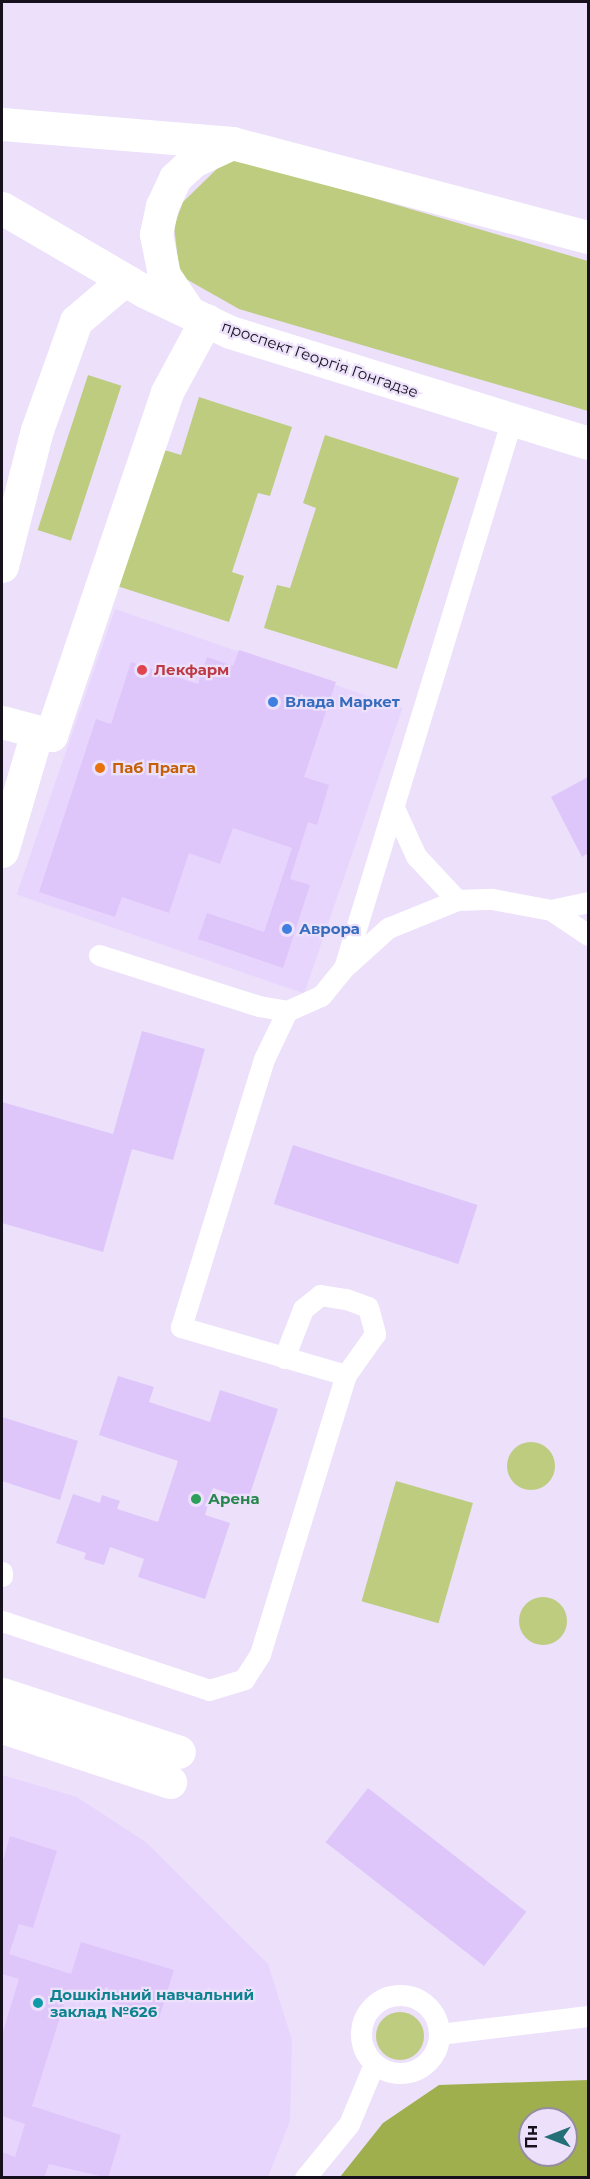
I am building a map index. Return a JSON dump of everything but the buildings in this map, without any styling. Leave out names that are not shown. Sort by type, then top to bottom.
[{"type":"street","points":[[2,124],[232,143],[588,237]]},
{"type":"street","points":[[2,722],[51,735],[167,392],[196,314],[164,275],[156,234],[162,206],[175,178],[193,161],[232,143]]},
{"type":"street","name":"проспект Георгія Гонгадзе","points":[[2,208],[124,280],[230,332],[511,422],[588,443]]},
{"type":"street","points":[[2,566],[37,430],[76,321],[124,280]]},
{"type":"street","points":[[2,851],[37,732]]},
{"type":"street","points":[[2,1694],[170,1766],[2,1727]]},
{"type":"lane","points":[[344,968],[511,422]]},
{"type":"lane","points":[[394,810],[416,856],[457,900]]},
{"type":"lane","points":[[99,955],[259,1006],[287,1011],[321,996],[344,968],[388,928],[457,900],[492,900],[550,910],[588,902]]},
{"type":"lane","points":[[550,910],[588,934]]},
{"type":"lane","points":[[287,1011],[264,1059],[181,1327],[346,1376]]},
{"type":"lane","points":[[2,1621],[174,1682],[209,1690],[244,1679],[260,1654],[346,1376],[375,1334],[368,1307],[346,1299],[320,1295],[303,1309],[284,1358]]},
{"type":"lane","points":[[409,1996],[430,2009],[439,2034],[432,2058],[422,2067],[398,2074],[374,2064],[361,2042],[361,2029],[365,2016],[383,1998],[409,1996]]},
{"type":"lane","points":[[439,2034],[588,2016]]},
{"type":"lane","points":[[305,2178],[349,2124],[374,2064]]},
{"type":"shaded area","points":[[115,609],[402,708],[304,994],[17,895]]},
{"type":"shaded area","points":[[2,1775],[77,1797],[147,1843],[268,1964],[292,2040],[290,2121],[268,2177],[2,2177]]},
{"type":"green space","points":[[225,161],[247,161],[588,261],[588,411],[239,309],[186,279],[179,269],[174,226],[183,202]]},
{"type":"green space","points":[[88,375],[121,386],[71,541],[38,530]]},
{"type":"green space","points":[[199,397],[292,427],[270,496],[258,493],[232,572],[244,576],[229,622],[117,586],[161,449],[181,455]]},
{"type":"green space","points":[[325,435],[459,478],[397,669],[264,628],[277,585],[290,588],[316,508],[303,503]]},
{"type":"green space","points":[[531,1442],[548,1449],[555,1466],[548,1483],[531,1490],[514,1483],[507,1466],[514,1449]]},
{"type":"green space","points":[[396,1481],[473,1503],[438,1623],[362,1601]]},
{"type":"green space","points":[[543,1597],[560,1604],[567,1621],[560,1638],[543,1645],[526,1638],[519,1621],[526,1604]]},
{"type":"green space","points":[[400,2012],[417,2019],[424,2036],[417,2053],[400,2060],[383,2053],[376,2036],[383,2019]]},
{"type":"green space","points":[[588,2080],[588,2177],[340,2177],[383,2123],[439,2085]]},
{"type":"place","name":"Лекфарм","points":[[142,670]]},
{"type":"place","name":"Влада Маркет","points":[[273,702]]},
{"type":"place","name":"Паб Прага","points":[[100,768]]},
{"type":"place","name":"Аврора","points":[[287,929]]},
{"type":"place","name":"Арена","points":[[196,1499]]},
{"type":"place","name":"Дошкільний навчальний заклад №626","points":[[38,2003]]}]
